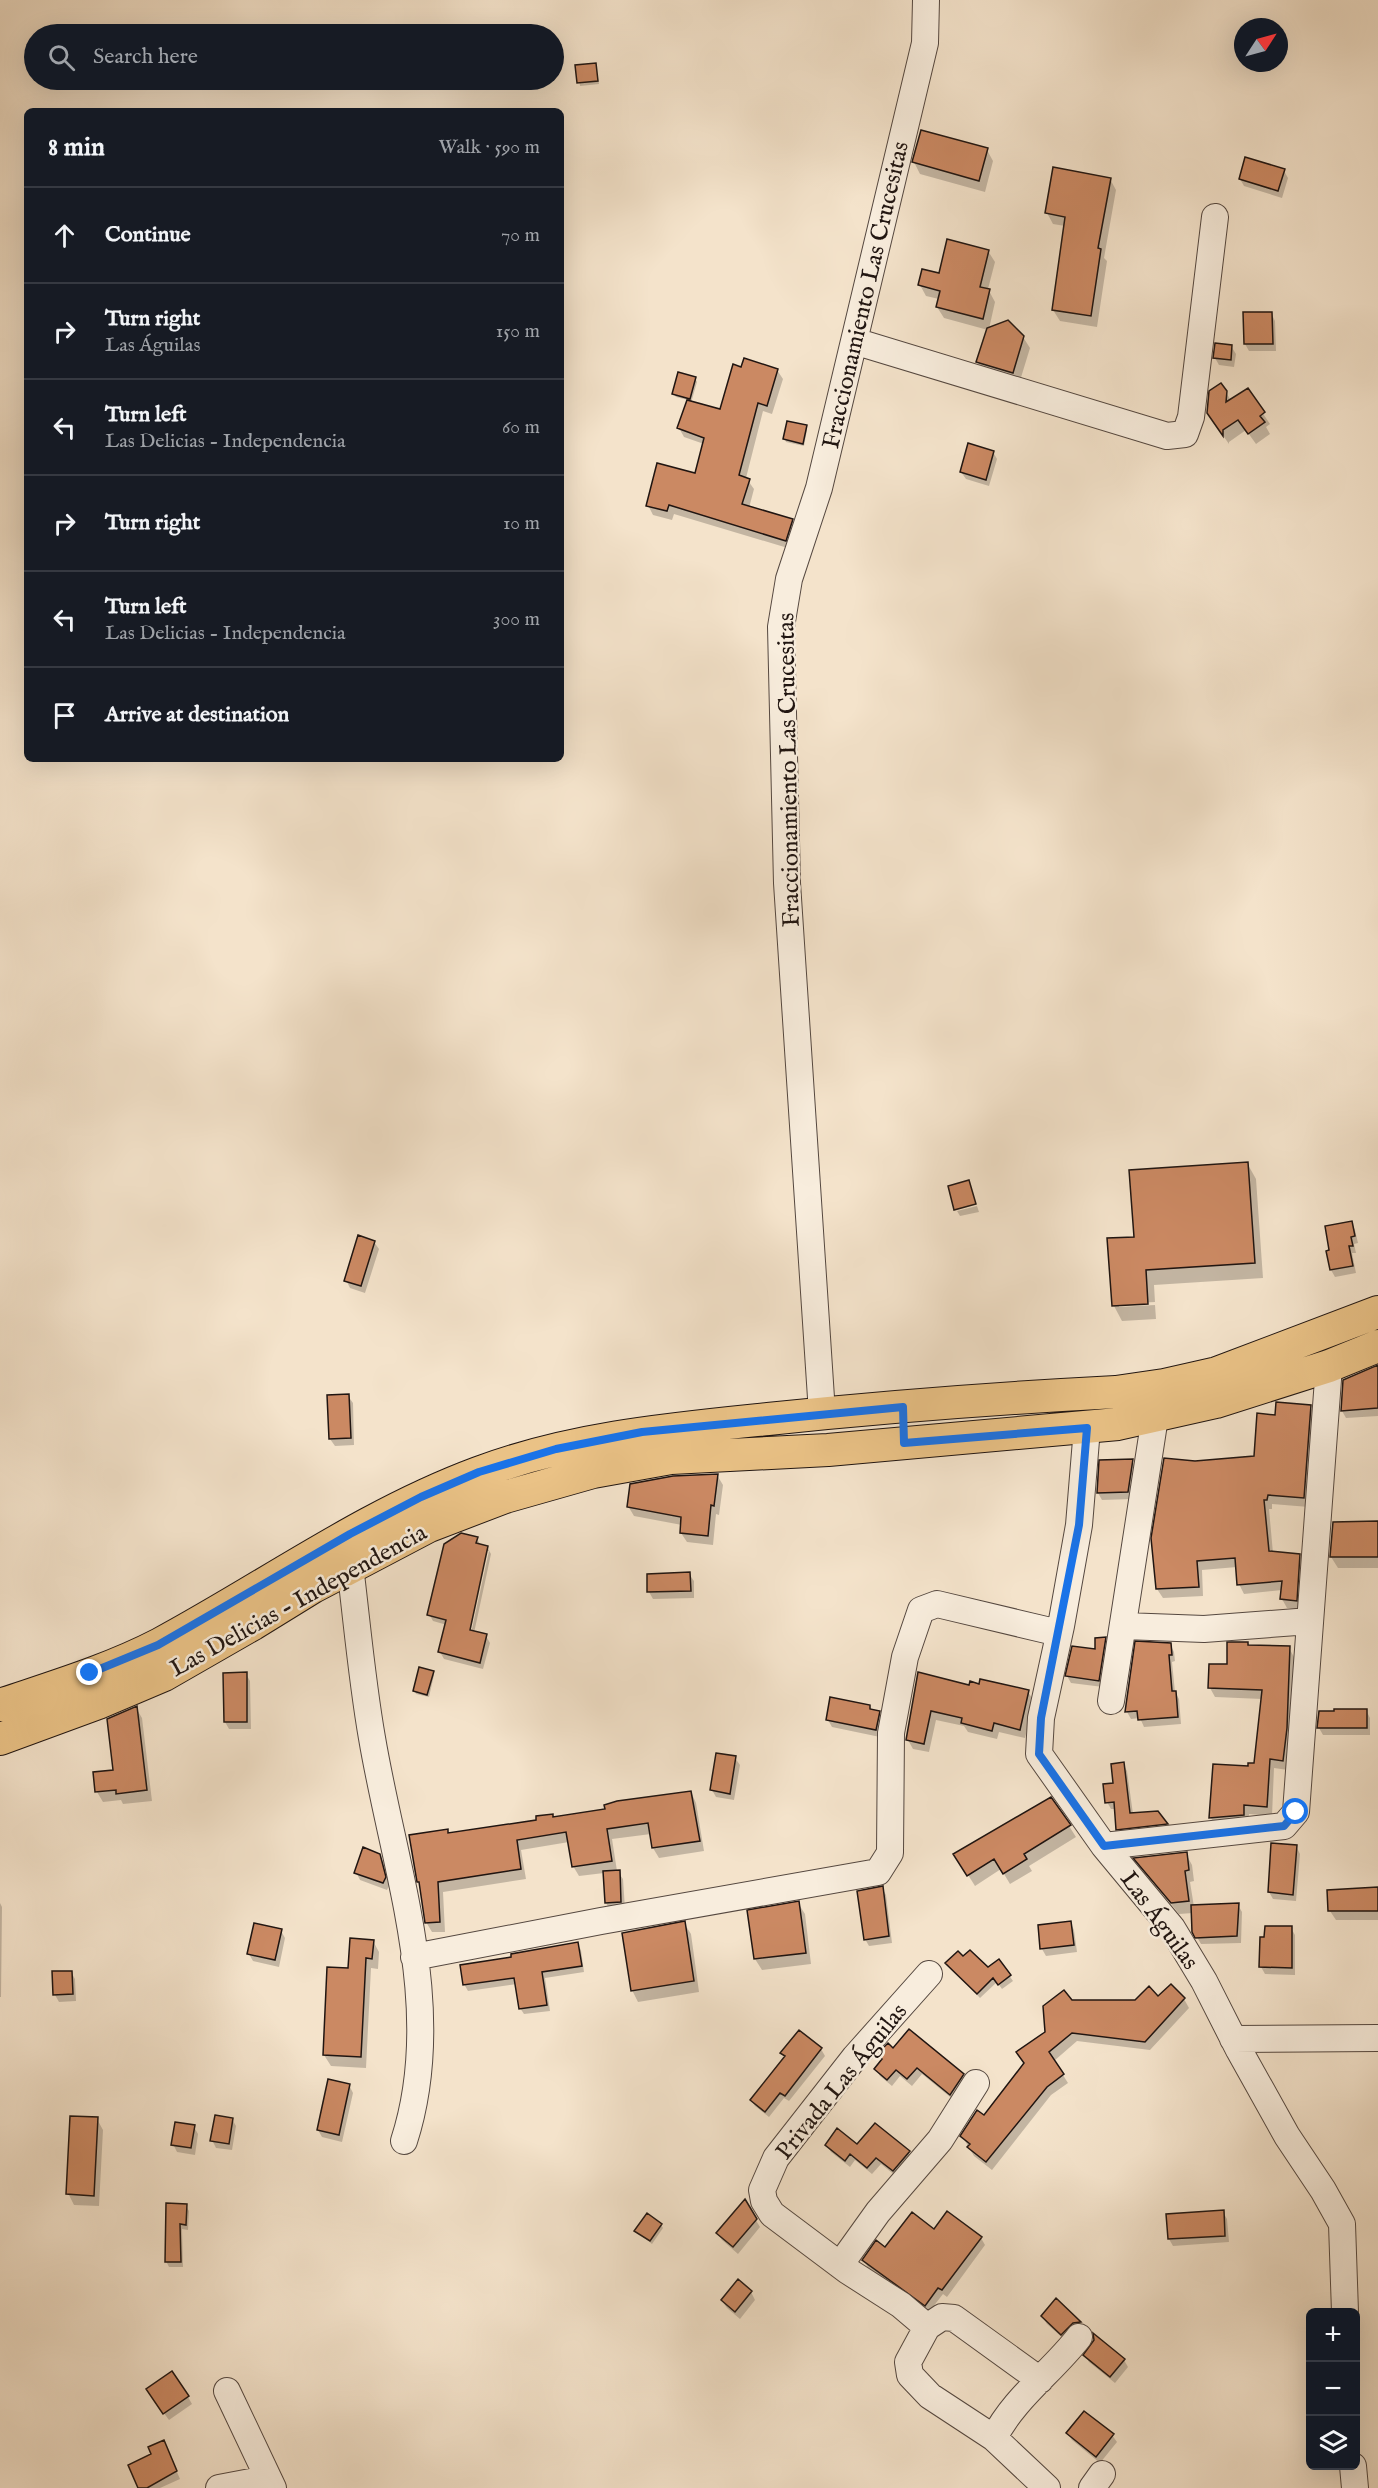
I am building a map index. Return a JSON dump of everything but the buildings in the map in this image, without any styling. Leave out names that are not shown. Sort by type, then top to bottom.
[{"type":"main road","name":"Las Delicias - Independencia","points":[[0,1705],[90,1673],[158,1645],[350,1534],[421,1497],[479,1472],[556,1449],[642,1432],[822,1413],[1116,1392],[1164,1386],[1217,1373],[1378,1312]]},
{"type":"main road","name":"Las Delicias - Independencia","points":[[0,1739],[98,1703],[164,1675],[350,1566],[429,1526],[505,1497],[593,1472],[671,1458],[828,1450],[1087,1428],[1155,1417],[1216,1402],[1329,1366],[1378,1346]]},
{"type":"main road","points":[[903,1407],[904,1443]]},
{"type":"street","name":"Fraccionamiento Las Crucesitas","points":[[822,1413],[787,883],[781,627],[789,579],[819,488],[925,43],[926,0]]},
{"type":"street","points":[[854,341],[1167,436],[1185,434],[1191,417],[1215,217]]},
{"type":"street","points":[[1104,1846],[1284,1826],[1296,1812],[1329,1366]]},
{"type":"street","points":[[1112,1701],[1155,1417]]},
{"type":"street","name":"Las Águilas","points":[[1087,1428],[1079,1525],[1041,1718],[1039,1754],[1104,1846],[1172,1928],[1204,1981],[1233,2039],[1287,2136],[1323,2190],[1342,2224],[1345,2308]]},
{"type":"street","points":[[350,1566],[372,1738],[406,1905],[420,2008],[418,2071],[411,2117],[404,2141]]},
{"type":"street","points":[[414,1957],[878,1872],[890,1853],[891,1733],[904,1658],[921,1610],[937,1604],[1059,1633]]},
{"type":"street","points":[[1124,1626],[1204,1629],[1310,1621]]},
{"type":"street","name":"Privada Las Águilas","points":[[929,1974],[855,2057],[776,2158],[762,2190],[764,2200],[772,2214],[840,2265],[901,2305],[934,2322],[954,2318],[1040,2380]]},
{"type":"street","points":[[1233,2039],[1378,2038]]},
{"type":"street","points":[[840,2265],[878,2212],[940,2140],[976,2083]]},
{"type":"street","points":[[934,2322],[908,2362],[910,2375],[930,2396],[994,2438],[1047,2488]]},
{"type":"street","points":[[994,2438],[1000,2425],[1018,2402],[1064,2357],[1079,2337]]},
{"type":"street","points":[[219,2488],[270,2484],[227,2391]]},
{"type":"street","points":[[1353,2470],[1355,2488]]},
{"type":"route","points":[[90,1673],[158,1645],[350,1534],[421,1497],[479,1472],[556,1449],[642,1432],[903,1407],[904,1443],[1087,1428],[1079,1525],[1061,1626],[1041,1718],[1039,1754],[1104,1846],[1284,1826],[1296,1812]]}]
